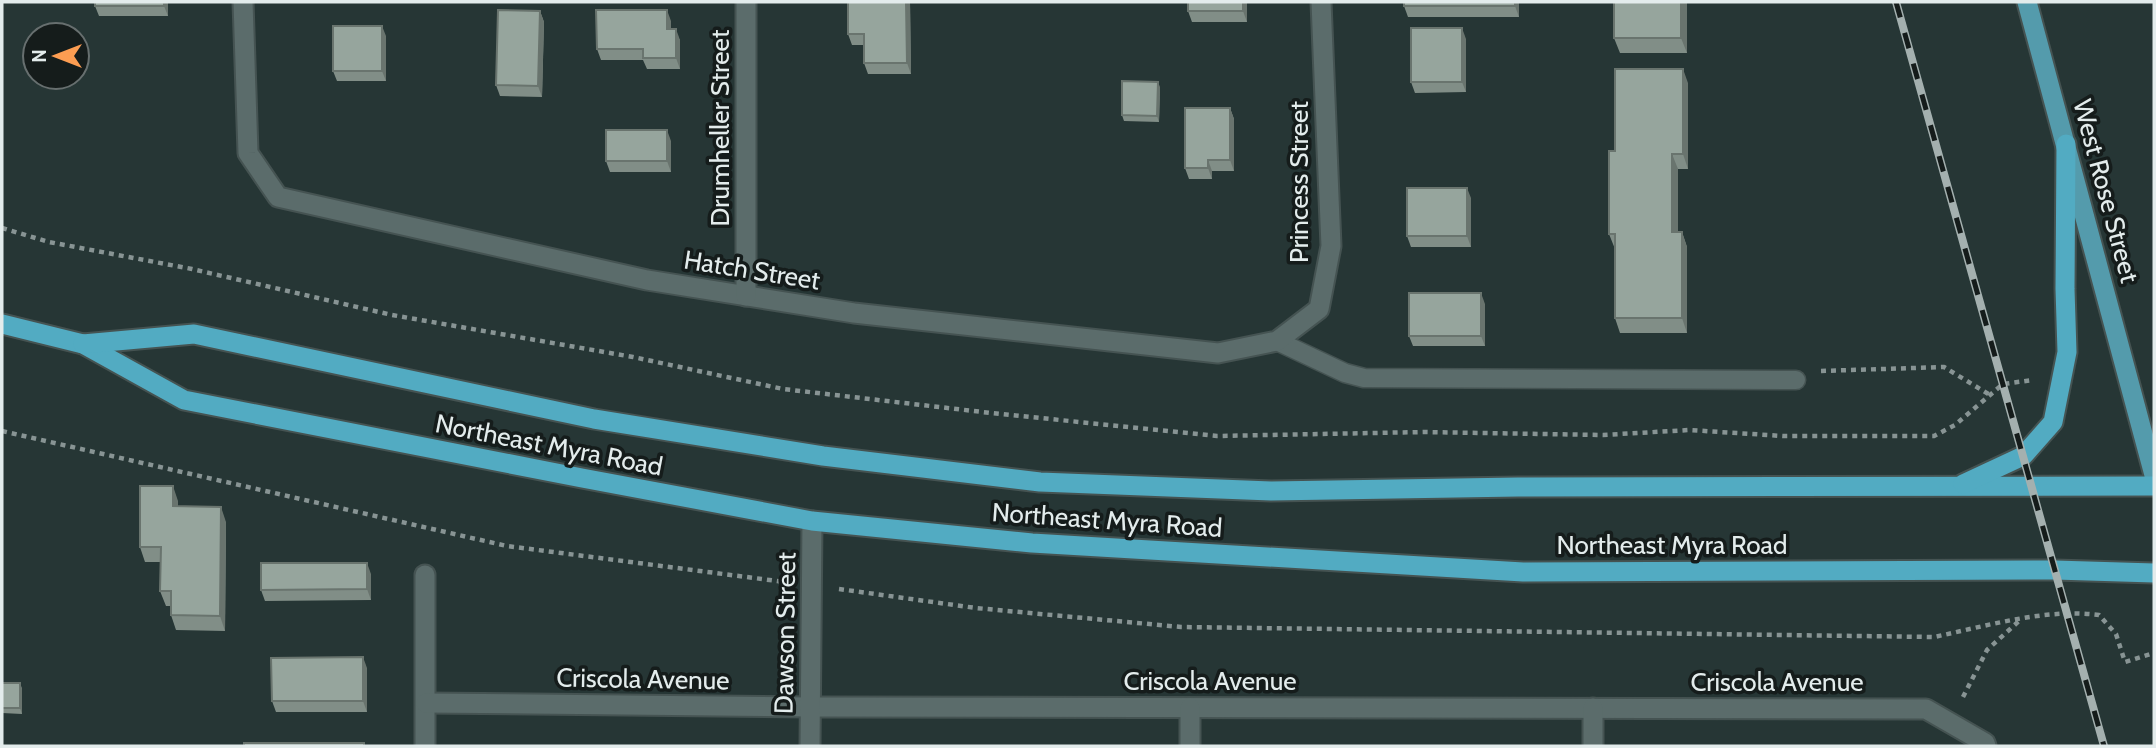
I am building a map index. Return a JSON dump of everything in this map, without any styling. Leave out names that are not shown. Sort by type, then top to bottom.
[{"type":"highway","points":[[1958,486],[2023,456],[2053,422],[2067,352],[2066,144]]},
{"type":"highway","name":"Northeast Myra Road","points":[[2,324],[83,344],[184,400],[812,521],[1032,543],[1523,572],[2055,570],[2154,573]]},
{"type":"highway","name":"Northeast Myra Road","points":[[83,344],[194,334],[594,419],[824,456],[1040,482],[1270,491],[1518,487],[2154,486]]},
{"type":"main road","name":"West Rose Street","points":[[2027,2],[2154,475]]},
{"type":"street","name":"Hatch Street","points":[[243,2],[248,153],[278,197],[647,280],[854,313],[1218,353],[1277,341]]},
{"type":"street","name":"Drumheller Street","points":[[746,2],[746,296]]},
{"type":"street","name":"Princess Street","points":[[1277,341],[1319,309],[1331,246],[1321,2]]},
{"type":"street","name":"Dawson Street","points":[[810,746],[812,521]]},
{"type":"street","points":[[425,575],[425,746]]},
{"type":"street","name":"Criscola Avenue","points":[[426,703],[811,707],[1926,709],[1985,744]]},
{"type":"street","points":[[1190,708],[1190,746]]},
{"type":"street","points":[[1593,708],[1593,746]]},
{"type":"lane","points":[[1277,341],[1345,373],[1364,377],[1796,380]]},
{"type":"path","points":[[2,228],[49,242],[192,269],[393,315],[633,357],[783,389],[1217,436],[1425,432],[1603,435],[1689,430],[1783,436],[1934,436],[1955,425],[2003,384],[2062,375]]},
{"type":"path","points":[[1796,380],[1803,371],[1944,367],[1990,396]]},
{"type":"path","points":[[2,431],[507,545],[976,608],[1181,627],[1934,637],[2078,612],[2099,615],[2116,634],[2125,662],[2154,653]]},
{"type":"path","points":[[1950,723],[1987,650],[2020,620]]},
{"type":"building","points":[[95,2],[164,2],[164,6],[95,6]]},
{"type":"building","points":[[848,2],[906,2],[907,63],[864,63],[864,34],[848,34]]},
{"type":"building","points":[[1188,2],[1243,2],[1243,11],[1188,11]]},
{"type":"building","points":[[1404,2],[1515,2],[1515,6],[1404,6]]},
{"type":"building","points":[[1614,2],[1681,2],[1681,38],[1614,38]]},
{"type":"building","points":[[498,10],[540,11],[538,86],[496,85]]},
{"type":"building","points":[[596,10],[667,10],[667,29],[676,29],[676,58],[643,58],[643,49],[597,49]]},
{"type":"building","points":[[333,26],[382,26],[382,71],[333,71]]},
{"type":"building","points":[[1411,28],[1462,28],[1462,82],[1411,82]]},
{"type":"building","points":[[1615,69],[1683,69],[1683,154],[1672,154],[1672,232],[1682,232],[1682,318],[1615,318],[1615,234],[1609,234],[1609,151],[1615,151]]},
{"type":"building","points":[[1122,81],[1158,82],[1157,116],[1122,115]]},
{"type":"building","points":[[1185,108],[1230,108],[1230,160],[1208,160],[1208,168],[1185,168]]},
{"type":"building","points":[[606,130],[667,130],[667,161],[606,161]]},
{"type":"building","points":[[1407,188],[1467,188],[1467,236],[1407,236]]},
{"type":"building","points":[[1409,293],[1481,293],[1481,336],[1409,336]]},
{"type":"building","points":[[140,486],[173,486],[173,506],[221,507],[220,616],[171,615],[171,591],[160,591],[161,547],[140,547]]},
{"type":"building","points":[[261,563],[367,563],[367,589],[261,590]]},
{"type":"building","points":[[363,657],[363,701],[272,701],[271,658]]},
{"type":"building","points":[[2,683],[20,683],[20,708],[2,708]]},
{"type":"building","points":[[244,743],[364,743],[364,746],[244,746]]},
{"type":"railway","points":[[1896,2],[2104,746]]}]
